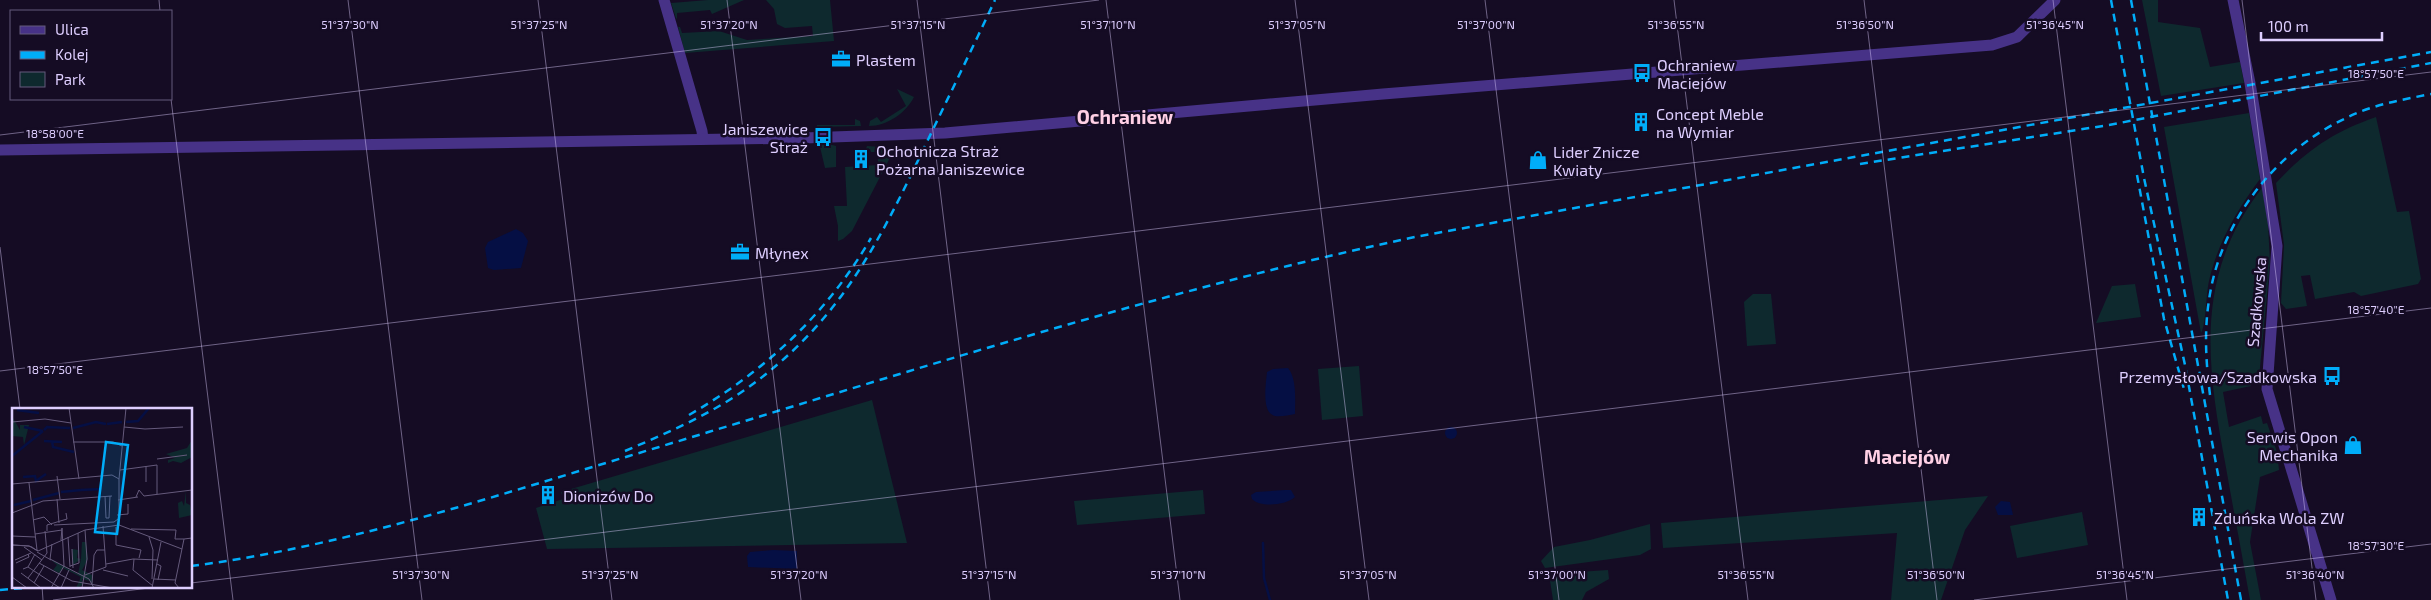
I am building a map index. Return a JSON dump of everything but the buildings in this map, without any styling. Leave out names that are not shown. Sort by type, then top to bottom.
[{"type":"street","points":[[664,0],[703,139]]},
{"type":"street","points":[[0,150],[703,139],[945,133],[1389,93],[1992,45],[2010,40],[2026,31],[2056,0]]},
{"type":"street","name":"Szadkowska","points":[[2234,0],[2253,96],[2277,246],[2267,370],[2268,395],[2331,600]]},
{"type":"green space","points":[[744,0],[712,14],[710,10],[677,13],[677,19],[671,3]]},
{"type":"green space","points":[[766,0],[830,0],[834,41],[685,53],[678,27],[680,27],[682,33],[719,31],[747,40],[813,36],[812,26],[785,28],[777,24],[774,9]]},
{"type":"green space","points":[[2142,0],[2158,0],[2158,22],[2200,28],[2210,67],[2240,62],[2244,83],[2161,96]]},
{"type":"green space","points":[[897,89],[914,97],[911,103],[895,118],[882,124],[869,126],[870,121],[877,117],[881,122],[906,106]]},
{"type":"green space","points":[[2249,113],[2260,179],[2229,227],[2218,253],[2209,281],[2204,324],[2201,333],[2164,127]]},
{"type":"green space","points":[[2376,117],[2397,212],[2409,211],[2421,279],[2418,284],[2361,296],[2354,292],[2315,299],[2310,275],[2301,276],[2307,306],[2286,309],[2281,303],[2284,245],[2276,183],[2287,171],[2322,143],[2347,129]]},
{"type":"green space","points":[[855,119],[860,121],[861,126],[817,127],[817,125],[855,125]]},
{"type":"green space","points":[[824,144],[825,147],[829,146],[829,144],[836,146],[836,167],[825,168],[820,147],[815,147],[815,145]]},
{"type":"green space","points":[[867,146],[895,148],[852,231],[838,241],[838,226],[834,206],[847,206],[845,167],[878,165],[878,152],[871,152],[870,149],[866,149]]},
{"type":"green space","points":[[2262,188],[2268,223],[2270,263],[2259,378],[2250,380],[2251,386],[2223,392],[2229,427],[2261,416],[2263,424],[2267,423],[2277,452],[2279,470],[2260,477],[2250,542],[2261,600],[2250,600],[2213,389],[2211,319],[2216,286],[2225,253],[2240,220]]},
{"type":"green space","points":[[2135,284],[2141,317],[2096,323],[2112,286]]},
{"type":"green space","points":[[1753,294],[1771,294],[1776,344],[1747,346],[1744,302]]},
{"type":"green space","points":[[1359,366],[1363,416],[1322,420],[1318,369]]},
{"type":"green space","points":[[872,400],[907,543],[547,549],[536,508],[563,499],[561,492]]},
{"type":"green space","points":[[1203,490],[1205,514],[1077,525],[1074,501]]},
{"type":"green space","points":[[1988,496],[1965,530],[1941,600],[1891,600],[1897,533],[1663,548],[1661,523]]},
{"type":"green space","points":[[2082,512],[2088,545],[2017,558],[2010,526]]},
{"type":"green space","points":[[1650,524],[1651,549],[1640,555],[1545,568],[1541,561],[1554,547],[1590,540]]},
{"type":"green space","points":[[1608,570],[1609,579],[1586,592],[1582,600],[1553,600],[1549,574]]},
{"type":"shaded area","points":[[516,229],[523,233],[528,241],[521,268],[494,270],[488,268],[485,248],[488,242]]},
{"type":"shaded area","points":[[1288,368],[1294,384],[1295,414],[1275,416],[1271,414],[1266,404],[1267,372],[1273,369]]},
{"type":"shaded area","points":[[1449,427],[1453,427],[1457,433],[1453,439],[1449,439],[1445,435],[1445,431]]},
{"type":"shaded area","points":[[1291,490],[1295,497],[1280,504],[1261,504],[1252,499],[1251,495],[1256,492]]},
{"type":"shaded area","points":[[2001,501],[2010,502],[2013,515],[1998,515],[1995,507]]},
{"type":"shaded area","points":[[773,550],[797,551],[797,569],[748,567],[747,556],[750,552]]},
{"type":"waterway","points":[[1263,543],[1264,578],[1270,600]]},
{"type":"railway","points":[[625,451],[703,415],[746,389],[778,364],[831,309],[872,249],[890,217],[995,0]]},
{"type":"railway","points":[[2111,0],[2144,178],[2185,365],[2228,600]]},
{"type":"railway","points":[[2131,0],[2241,600]]},
{"type":"railway","points":[[192,566],[247,558],[302,547],[467,505],[1020,338],[1118,310],[1316,259],[1415,237],[2431,52]]},
{"type":"railway","points":[[1860,164],[2109,125],[2431,63]]},
{"type":"railway","points":[[2210,395],[2206,324],[2215,272],[2225,244],[2238,218],[2254,193],[2294,151],[2318,133],[2365,110],[2431,94]]},
{"type":"railway","points":[[2137,175],[2164,319],[2184,389]]},
{"type":"railway","points":[[689,415],[743,379],[792,338],[835,292],[871,238]]},
{"type":"railway","points":[[0,590],[24,588]]},
{"type":"place","name":"Plastem","points":[[841,59]]},
{"type":"place","name":"Ochraniew Maciejów","points":[[1642,73]]},
{"type":"place","name":"Concept Meble na Wymiar","points":[[1641,122]]},
{"type":"place","name":"Janiszewice Straż","points":[[823,137]]},
{"type":"place","name":"Ochotnicza Straż Pożarna Janiszewice","points":[[861,159]]},
{"type":"place","name":"Lider Znicze Kwiaty","points":[[1538,160]]},
{"type":"place","name":"Młynex","points":[[740,252]]},
{"type":"place","name":"Przemysłowa/Szadkowska","points":[[2332,376]]},
{"type":"place","name":"Serwis Opon Mechanika","points":[[2353,445]]},
{"type":"place","name":"Dionizów Do","points":[[548,495]]},
{"type":"place","name":"Zduńska Wola ZW","points":[[2199,517]]},
{"type":"district","name":"Ochraniew","points":[[1125,116]]},
{"type":"district","name":"Maciejów","points":[[1907,456]]}]
